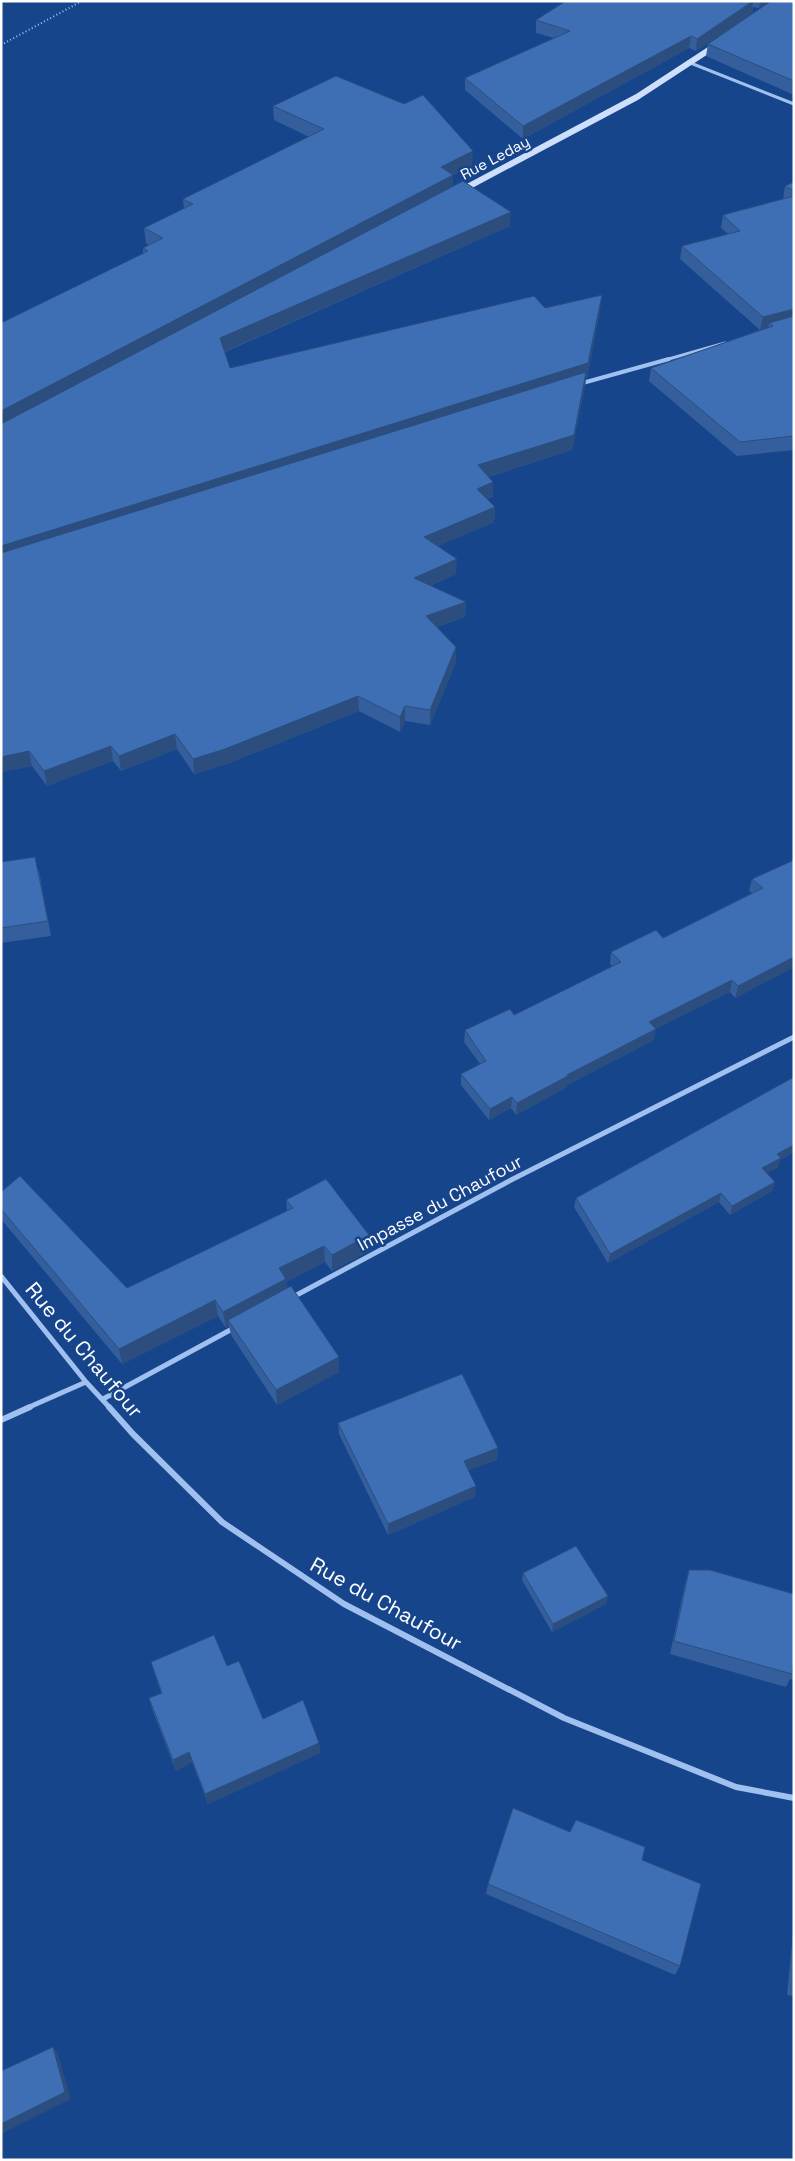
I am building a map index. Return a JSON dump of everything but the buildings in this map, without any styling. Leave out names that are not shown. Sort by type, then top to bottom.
[{"type":"main road","name":"Rue Leday","points":[[456,194],[637,97],[688,62],[725,40]]},
{"type":"street","points":[[688,62],[794,104]]},
{"type":"street","points":[[575,385],[727,343]]},
{"type":"street","name":"Impasse du Chaufour","points":[[285,1301],[513,1179],[794,1037]]},
{"type":"street","name":"Rue du Chaufour","points":[[1,1276],[86,1382],[133,1434],[222,1522],[344,1604],[564,1718],[736,1786],[794,1798]]},
{"type":"street","points":[[103,1399],[241,1324]]},
{"type":"street","points":[[1,1420],[86,1382]]},
{"type":"path","points":[[1,45],[82,1]]}]
